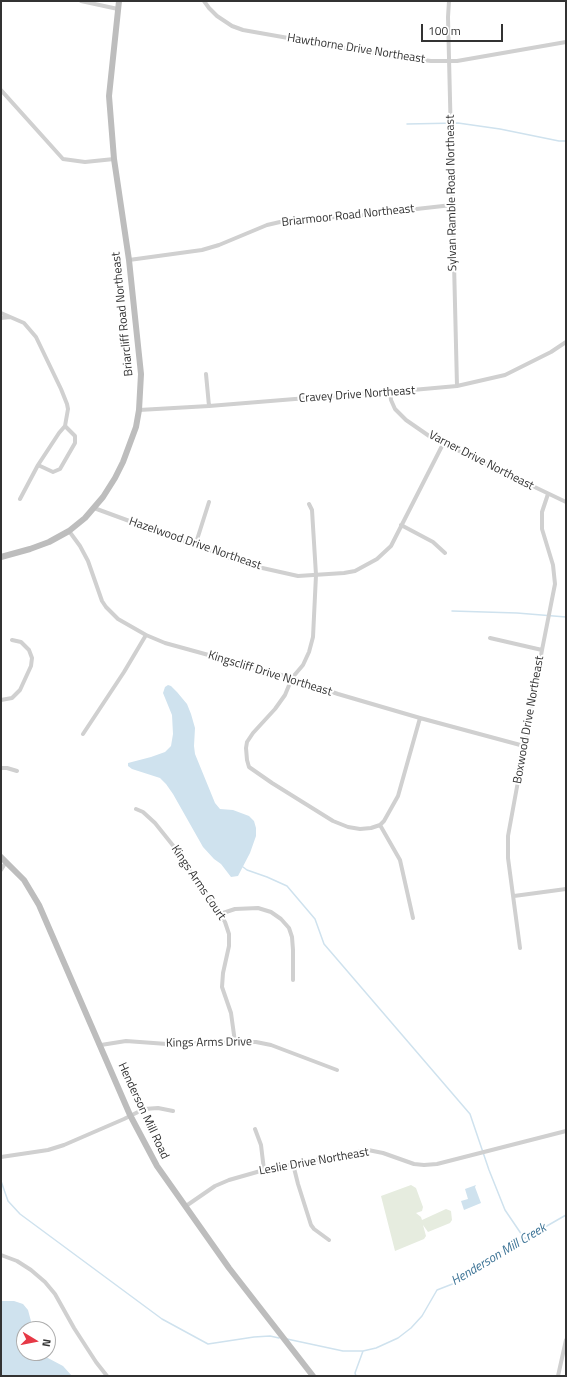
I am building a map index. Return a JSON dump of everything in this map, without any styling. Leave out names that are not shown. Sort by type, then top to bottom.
[{"type":"main road","name":"Briarcliff Road Northeast","points":[[1,557],[49,542],[69,532],[85,518],[115,478],[123,462],[136,426],[139,410],[141,374],[129,260],[114,159],[109,96],[119,1]]},
{"type":"main road","name":"Henderson Mill Road","points":[[3,860],[24,880],[39,905],[101,1045],[130,1115],[156,1166],[229,1268],[312,1376]]},
{"type":"street","points":[[81,1],[118,8]]},
{"type":"street","name":"Hawthorne Drive Northeast","points":[[204,1],[218,16],[232,26],[243,30],[390,56],[431,61],[450,62],[566,42]]},
{"type":"street","name":"Sylvan Ramble Road Northeast","points":[[449,1],[448,17],[457,386]]},
{"type":"street","points":[[1,90],[63,159],[86,162],[114,159]]},
{"type":"street","name":"Briarmoor Road Northeast","points":[[129,260],[202,250],[219,245],[267,225],[280,222],[452,205]]},
{"type":"street","points":[[1,313],[24,323],[36,337],[68,409],[65,426],[38,465],[20,499]]},
{"type":"street","points":[[1,318],[10,317]]},
{"type":"street","name":"Cravey Drive Northeast","points":[[139,410],[209,406],[457,386],[505,375],[552,352],[566,342]]},
{"type":"street","points":[[206,374],[209,406]]},
{"type":"street","name":"Varner Drive Northeast","points":[[390,392],[391,400],[395,409],[406,420],[443,444],[566,502]]},
{"type":"street","points":[[38,465],[53,472],[60,469],[75,443],[75,436],[65,426]]},
{"type":"street","name":"Hazelwood Drive Northeast","points":[[94,508],[249,565],[298,576],[355,571],[377,560],[391,546],[443,444]]},
{"type":"street","name":"Boxwood Drive Northeast","points":[[520,948],[508,858],[508,836],[555,584],[553,565],[542,529],[542,512],[548,494]]},
{"type":"street","points":[[195,546],[209,502]]},
{"type":"street","points":[[309,504],[312,510],[316,575],[313,637],[309,652],[303,665],[292,678],[285,695],[247,742],[246,748],[249,767],[332,820],[348,827],[360,829],[371,828],[380,825],[384,821],[398,796],[420,718]]},
{"type":"street","points":[[400,526],[433,542],[445,553]]},
{"type":"street","name":"Kingscliff Drive Northeast","points":[[69,532],[80,546],[88,561],[102,601],[106,607],[118,619],[146,635],[165,643],[292,678],[338,694],[524,746]]},
{"type":"street","points":[[83,734],[124,672],[146,635]]},
{"type":"street","points":[[490,638],[542,650]]},
{"type":"street","points":[[1,700],[13,699],[20,690],[31,666],[32,658],[28,650],[20,642],[12,640]]},
{"type":"street","points":[[1,768],[18,771]]},
{"type":"street","name":"Kings Arms Court","points":[[136,809],[155,823],[171,843],[225,922],[229,934],[229,946],[222,973],[222,987],[231,1013],[235,1042]]},
{"type":"street","points":[[380,825],[400,860],[413,918]]},
{"type":"street","points":[[1,870],[3,860]]},
{"type":"street","points":[[514,896],[566,888]]},
{"type":"street","points":[[220,914],[235,909],[258,908],[271,912],[280,919],[289,928],[292,937],[293,980]]},
{"type":"street","name":"Kings Arms Drive","points":[[101,1045],[126,1041],[167,1044],[256,1042],[271,1045],[338,1070]]},
{"type":"street","points":[[1,1157],[48,1150],[110,1125],[144,1109],[158,1108],[173,1112]]},
{"type":"street","points":[[255,1129],[261,1145],[264,1170]]},
{"type":"street","name":"Leslie Drive Northeast","points":[[186,1206],[215,1186],[229,1180],[264,1170],[293,1164],[368,1150],[383,1153],[414,1164],[437,1164],[566,1131]]},
{"type":"street","points":[[293,1164],[311,1225],[329,1240]]},
{"type":"street","points":[[2,1257],[17,1261],[32,1270],[45,1282],[55,1294],[74,1328],[107,1376]]},
{"type":"street","points":[[558,1376],[566,1340]]},
{"type":"shaded area","points":[[411,1185],[416,1188],[423,1207],[422,1211],[416,1213],[422,1220],[446,1209],[451,1211],[452,1220],[450,1223],[428,1232],[423,1225],[426,1236],[424,1239],[395,1251],[381,1196]]},
{"type":"water","points":[[168,685],[177,692],[187,704],[191,714],[195,728],[195,754],[215,803],[220,809],[233,810],[249,816],[254,821],[256,836],[250,853],[238,876],[231,877],[221,864],[203,847],[173,794],[160,778],[132,769],[128,766],[128,763],[165,752],[171,746],[173,734],[172,715],[163,693],[165,687]]},
{"type":"water","points":[[476,1185],[475,1187],[481,1203],[464,1210],[461,1201],[468,1199],[465,1189]]},
{"type":"water","points":[[1,1301],[14,1301],[23,1304],[28,1310],[31,1321],[16,1321],[16,1361],[54,1361],[63,1366],[72,1376],[1,1376]]},
{"type":"waterway","points":[[407,124],[458,123],[566,141]]},
{"type":"waterway","points":[[452,611],[517,613],[566,617]]},
{"type":"waterway","points":[[243,867],[287,886],[315,919],[324,944],[470,1114],[489,1170],[505,1210],[524,1238]]},
{"type":"waterway","points":[[1,1181],[8,1201],[20,1214],[162,1319],[208,1344],[254,1337],[270,1336],[279,1338]]},
{"type":"waterway","name":"Henderson Mill Creek","points":[[287,1339],[343,1351],[363,1351],[376,1348],[398,1338],[411,1328],[422,1316],[437,1290],[455,1283],[498,1254],[566,1215]]},
{"type":"waterway","name":"Henderson Mill Creek","points":[[356,1376],[355,1373],[363,1351]]}]
